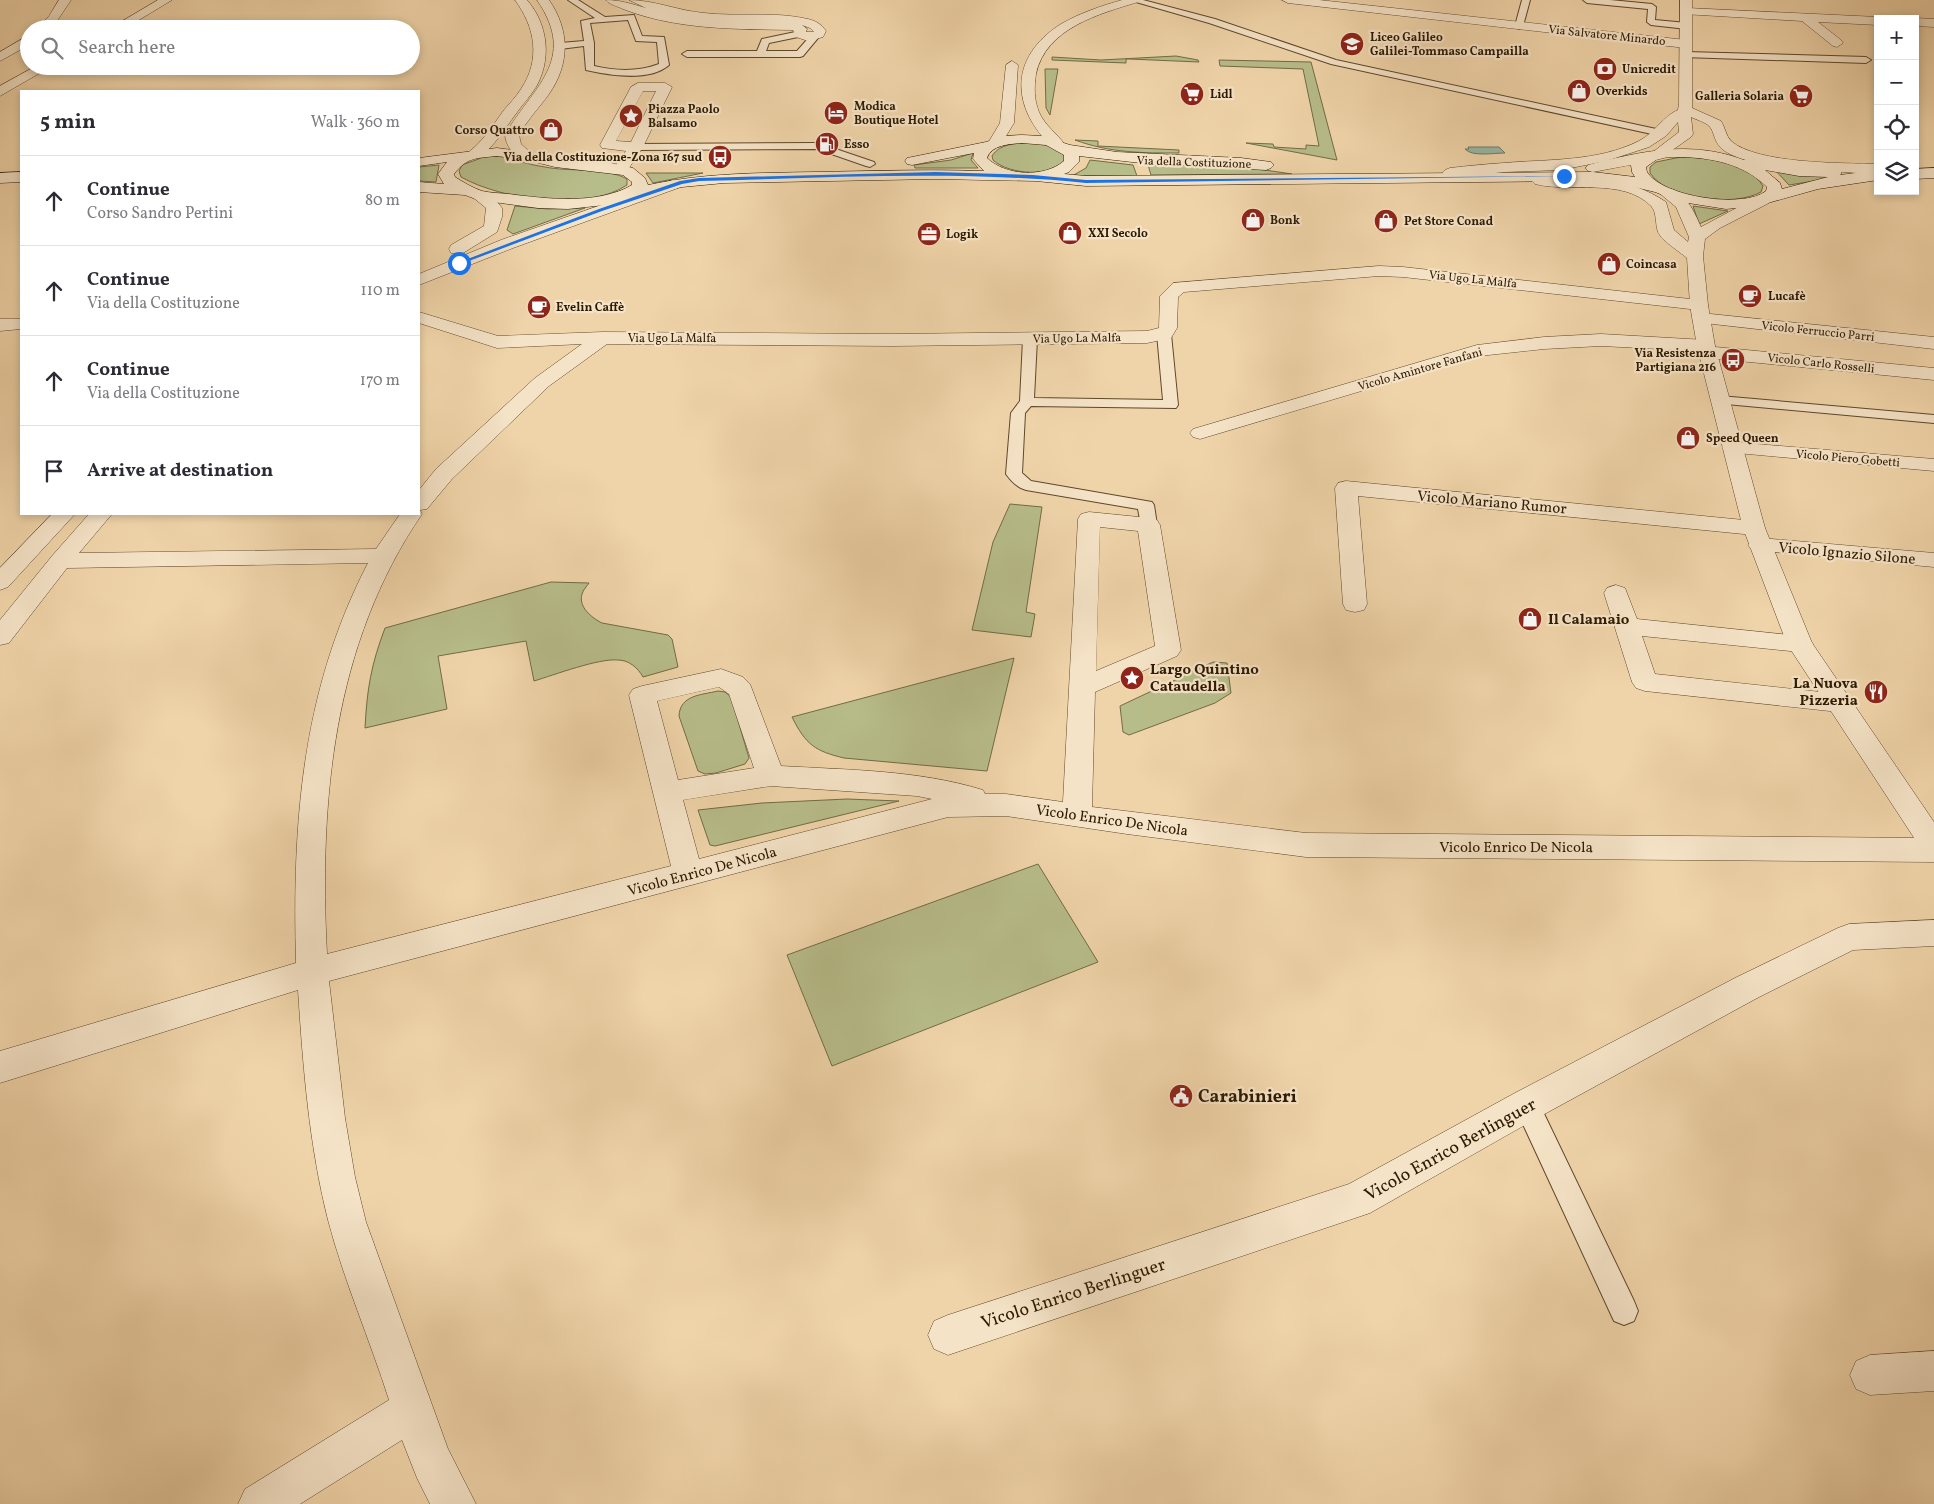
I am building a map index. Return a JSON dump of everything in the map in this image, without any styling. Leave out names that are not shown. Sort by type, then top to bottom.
[{"type":"street","points":[[51,20],[66,0]]},
{"type":"street","points":[[131,20],[166,0]]},
{"type":"street","points":[[420,267],[469,243],[491,229],[496,212],[494,206],[473,192],[448,180],[446,174],[456,161],[487,146],[533,80],[540,47],[536,23],[521,0]]},
{"type":"street","points":[[527,156],[516,148],[512,142],[512,135],[552,78],[560,46],[559,32],[555,21],[543,0]]},
{"type":"street","points":[[612,0],[642,11],[698,22],[803,28]]},
{"type":"street","points":[[635,0],[656,7],[706,17],[799,20],[808,37],[815,36]]},
{"type":"street","points":[[1040,31],[1077,11],[1110,0]]},
{"type":"street","points":[[1031,64],[1015,58],[1007,123],[992,145],[980,155],[980,160],[983,164],[998,172],[1027,176],[1054,173],[1069,166],[1073,158],[1039,127],[1029,108],[1027,90],[1031,64],[1036,53],[1052,36],[1090,15],[1134,0]]},
{"type":"street","name":"Via Salvatore Minardo","points":[[1288,0],[1434,12],[1686,50]]},
{"type":"street","points":[[1874,21],[1807,19],[1687,6],[1686,134],[1653,156],[1643,160],[1638,170],[1641,176],[1683,205],[1696,247],[1700,311],[1707,349],[1720,400],[1757,536],[1800,644],[1934,845]]},
{"type":"street","points":[[1077,11],[1090,15]]},
{"type":"street","points":[[1807,19],[1837,43]]},
{"type":"street","points":[[1919,22],[1934,23]]},
{"type":"street","points":[[0,57],[20,45]]},
{"type":"street","points":[[540,47],[560,46]]},
{"type":"street","points":[[0,67],[20,56]]},
{"type":"street","points":[[0,92],[30,75]]},
{"type":"street","points":[[617,168],[636,147],[664,87],[638,87],[607,145],[636,147]]},
{"type":"street","points":[[1450,173],[1504,167],[1561,165],[1584,162],[1627,151],[1644,144],[1661,133],[1675,116],[1687,109]]},
{"type":"street","points":[[1687,109],[1702,138],[1730,160],[1754,169],[1770,179],[1775,186],[1774,192],[1766,199]]},
{"type":"street","points":[[1687,109],[1716,124],[1723,142],[1732,149],[1805,165],[1874,169]]},
{"type":"street","name":"Via della Costituzione","points":[[992,145],[1012,140],[1032,139],[1126,159],[1226,160],[1310,172],[1573,172],[1653,156],[1682,153],[1730,160]]},
{"type":"street","points":[[420,186],[473,192],[538,204],[591,203],[627,195],[679,175],[922,160],[992,145]]},
{"type":"street","points":[[420,162],[497,152],[527,156],[556,163],[617,168],[648,168]]},
{"type":"street","points":[[1730,160],[1799,170],[1874,175]]},
{"type":"street","points":[[600,210],[640,187],[640,180],[628,171],[617,168]]},
{"type":"street","name":"Via della Costituzione","points":[[679,175],[724,178],[936,174],[1027,176],[1086,182],[1598,176],[1717,204],[1735,204],[1766,199]]},
{"type":"street","points":[[420,280],[507,244],[600,210],[679,175]]},
{"type":"street","points":[[1516,176],[1532,180],[1607,184],[1641,193],[1660,205],[1666,232],[1696,247]]},
{"type":"street","points":[[1696,247],[1714,226],[1766,199],[1838,180],[1874,176]]},
{"type":"street","points":[[0,178],[20,177]]},
{"type":"street","points":[[0,186],[20,186]]},
{"type":"street","points":[[491,229],[507,244]]},
{"type":"street","name":"Via Ugo La Malfa","points":[[420,317],[497,342],[603,338],[1030,339],[1147,337],[1164,334],[1168,328],[1169,296],[1179,288],[1379,271],[1413,273],[1700,311]]},
{"type":"street","name":"Vicolo Ferruccio Parri","points":[[1700,311],[1934,343]]},
{"type":"street","points":[[0,325],[20,324]]},
{"type":"street","points":[[420,503],[444,474],[542,382],[603,338]]},
{"type":"street","name":"Vicolo Amintore Fanfani","points":[[1200,434],[1477,351],[1544,343],[1601,340],[1707,349]]},
{"type":"street","name":"Vicolo Carlo Rosselli","points":[[1707,349],[1934,374]]},
{"type":"street","name":"Vicolo Piero Gobetti","points":[[1733,448],[1934,465]]},
{"type":"street","name":"Vicolo Mariano Rumor","points":[[1355,604],[1346,488],[1757,536]]},
{"type":"street","points":[[0,582],[63,515]]},
{"type":"street","points":[[0,638],[60,561],[100,515]]},
{"type":"street","points":[[410,515],[383,556],[343,646],[321,732],[314,778],[309,839],[312,972],[320,1067],[337,1178],[356,1253],[433,1465],[454,1504]]},
{"type":"street","points":[[1076,816],[1081,688],[1089,519],[1149,525],[1168,650],[1081,688]]},
{"type":"street","name":"Vicolo Ignazio Silone","points":[[1757,536],[1934,560]]},
{"type":"street","points":[[60,561],[383,556]]},
{"type":"street","points":[[1616,593],[1645,682],[1839,702]]},
{"type":"street","points":[[1627,626],[1800,644]]},
{"type":"street","points":[[688,874],[642,694],[721,678],[734,683],[742,690],[771,776]]},
{"type":"street","points":[[667,792],[771,776],[917,785],[1006,805]]},
{"type":"street","name":"Vicolo Enrico De Nicola","points":[[0,1067],[312,972],[948,806],[1006,805],[1076,816],[1306,845],[1934,850]]},
{"type":"street","name":"Vicolo Enrico Berlinguer","points":[[948,1334],[1357,1200],[1527,1105],[1748,987],[1849,937],[1934,933]]},
{"type":"street","points":[[1870,1375],[1934,1371]]},
{"type":"street","points":[[260,1504],[413,1408]]},
{"type":"lane","points":[[572,0],[603,19]]},
{"type":"lane","points":[[1134,0],[1212,21],[1334,62],[1661,133]]},
{"type":"lane","points":[[1519,26],[1526,0]]},
{"type":"lane","points":[[1587,0],[1652,7],[1651,22],[1687,26]]},
{"type":"lane","points":[[642,11],[656,7]]},
{"type":"lane","points":[[631,17],[639,39],[662,39],[664,65],[652,71],[609,73],[589,68],[589,43],[585,21],[631,17]]},
{"type":"lane","points":[[761,54],[765,41],[803,28]]},
{"type":"lane","points":[[688,54],[800,54],[815,36]]},
{"type":"lane","points":[[560,46],[589,43]]},
{"type":"lane","points":[[1686,50],[1866,60]]},
{"type":"lane","points":[[636,147],[818,146],[870,164]]},
{"type":"lane","points":[[1027,402],[1172,405],[1164,334]]},
{"type":"lane","points":[[1030,339],[1027,402],[1018,413],[1014,474],[1026,484],[1146,505],[1149,525]]},
{"type":"lane","points":[[1720,400],[1934,418]]},
{"type":"lane","points":[[1089,519],[1099,497]]},
{"type":"lane","points":[[1527,1105],[1624,1311]]},
{"type":"green space","points":[[1176,56],[1198,60],[1199,62],[1129,59],[1126,59],[1126,63],[1052,60],[1052,57],[1101,60]]},
{"type":"green space","points":[[1219,60],[1311,62],[1337,160],[1246,143],[1273,144],[1274,147],[1306,149],[1306,145],[1319,146],[1303,69],[1220,66]]},
{"type":"green space","points":[[1045,69],[1058,69],[1050,115],[1046,108]]},
{"type":"green space","points":[[1075,140],[1098,141],[1098,146],[1179,150],[1179,153],[1114,150],[1101,148]]},
{"type":"green space","points":[[1032,143],[1053,146],[1066,154],[1067,159],[1060,165],[1042,172],[1009,169],[993,160],[992,156],[995,152],[1004,146]]},
{"type":"green space","points":[[973,153],[971,160],[978,168],[915,168],[914,165],[951,160]]},
{"type":"green space","points":[[499,156],[545,167],[598,171],[618,175],[627,179],[627,185],[610,193],[590,198],[544,200],[499,192],[461,177],[459,171],[462,165],[484,157]]},
{"type":"green space","points":[[1681,157],[1703,158],[1737,166],[1756,178],[1763,186],[1761,192],[1749,197],[1735,199],[1702,198],[1686,195],[1671,189],[1659,182],[1650,173],[1650,167],[1656,162]]},
{"type":"green space","points":[[1090,160],[1133,165],[1137,176],[1072,176],[1086,168]]},
{"type":"green space","points":[[439,165],[436,182],[420,181],[420,167]]},
{"type":"green space","points":[[1148,165],[1231,165],[1292,174],[1151,175]]},
{"type":"green space","points":[[1775,170],[1833,178],[1789,185]]},
{"type":"green space","points":[[646,173],[703,173],[653,183]]},
{"type":"green space","points":[[515,206],[548,209],[585,208],[513,234],[507,230]]},
{"type":"green space","points":[[1693,206],[1728,211],[1699,224]]},
{"type":"green space","points":[[1010,504],[1042,507],[1026,612],[1035,614],[1031,637],[972,630],[993,542]]},
{"type":"green space","points":[[551,582],[589,583],[583,593],[582,603],[590,615],[602,623],[668,635],[672,639],[678,667],[643,677],[629,663],[622,660],[610,660],[588,664],[534,681],[526,641],[438,656],[447,709],[365,728],[371,677],[376,654],[385,628]]},
{"type":"green space","points":[[1014,658],[987,771],[844,758],[826,753],[812,745],[802,734],[792,717]]},
{"type":"green space","points":[[1213,662],[1227,663],[1231,693],[1215,703],[1129,735],[1123,732],[1120,706]]},
{"type":"green space","points":[[718,691],[725,692],[731,697],[749,758],[745,764],[716,773],[705,774],[698,771],[679,716],[680,709],[692,697]]},
{"type":"green space","points":[[847,799],[899,801],[715,846],[710,845],[698,810],[762,803]]},
{"type":"green space","points":[[1038,864],[1098,962],[832,1066],[787,955]]},
{"type":"shaded area","points":[[1468,147],[1499,147],[1505,153],[1473,153],[1465,149],[1469,149]]},
{"type":"place","name":"Liceo Galileo Galilei-Tommaso Campailla","points":[[1352,44]]},
{"type":"place","name":"Unicredit","points":[[1605,69]]},
{"type":"place","name":"Overkids","points":[[1579,91]]},
{"type":"place","name":"Lidl","points":[[1192,94]]},
{"type":"place","name":"Galleria Solaria","points":[[1801,96]]},
{"type":"place","name":"Modica Boutique Hotel","points":[[836,113]]},
{"type":"place","name":"Piazza Paolo Balsamo","points":[[631,116]]},
{"type":"place","name":"Corso Quattro","points":[[551,130]]},
{"type":"place","name":"Esso","points":[[827,144]]},
{"type":"place","name":"Via della Costituzione-Zona 167 sud","points":[[720,157]]},
{"type":"place","name":"Bonk","points":[[1253,220]]},
{"type":"place","name":"Pet Store Conad","points":[[1386,221]]},
{"type":"place","name":"XXI Secolo","points":[[1070,233]]},
{"type":"place","name":"Logik","points":[[929,234]]},
{"type":"place","name":"Coincasa","points":[[1609,264]]},
{"type":"place","name":"Lucafè","points":[[1750,296]]},
{"type":"place","name":"Evelin Caffè","points":[[539,307]]},
{"type":"place","name":"Via Resistenza Partigiana 216","points":[[1733,360]]},
{"type":"place","name":"Speed Queen","points":[[1688,438]]},
{"type":"place","name":"Il Calamaio","points":[[1530,619]]},
{"type":"place","name":"Largo Quintino Cataudella","points":[[1132,678]]},
{"type":"place","name":"La Nuova Pizzeria","points":[[1876,692]]},
{"type":"place","name":"Carabinieri","points":[[1181,1096]]},
{"type":"route","points":[[459,263],[600,210],[682,182],[724,178],[982,174],[1033,176],[1086,182],[1564,176]]}]
